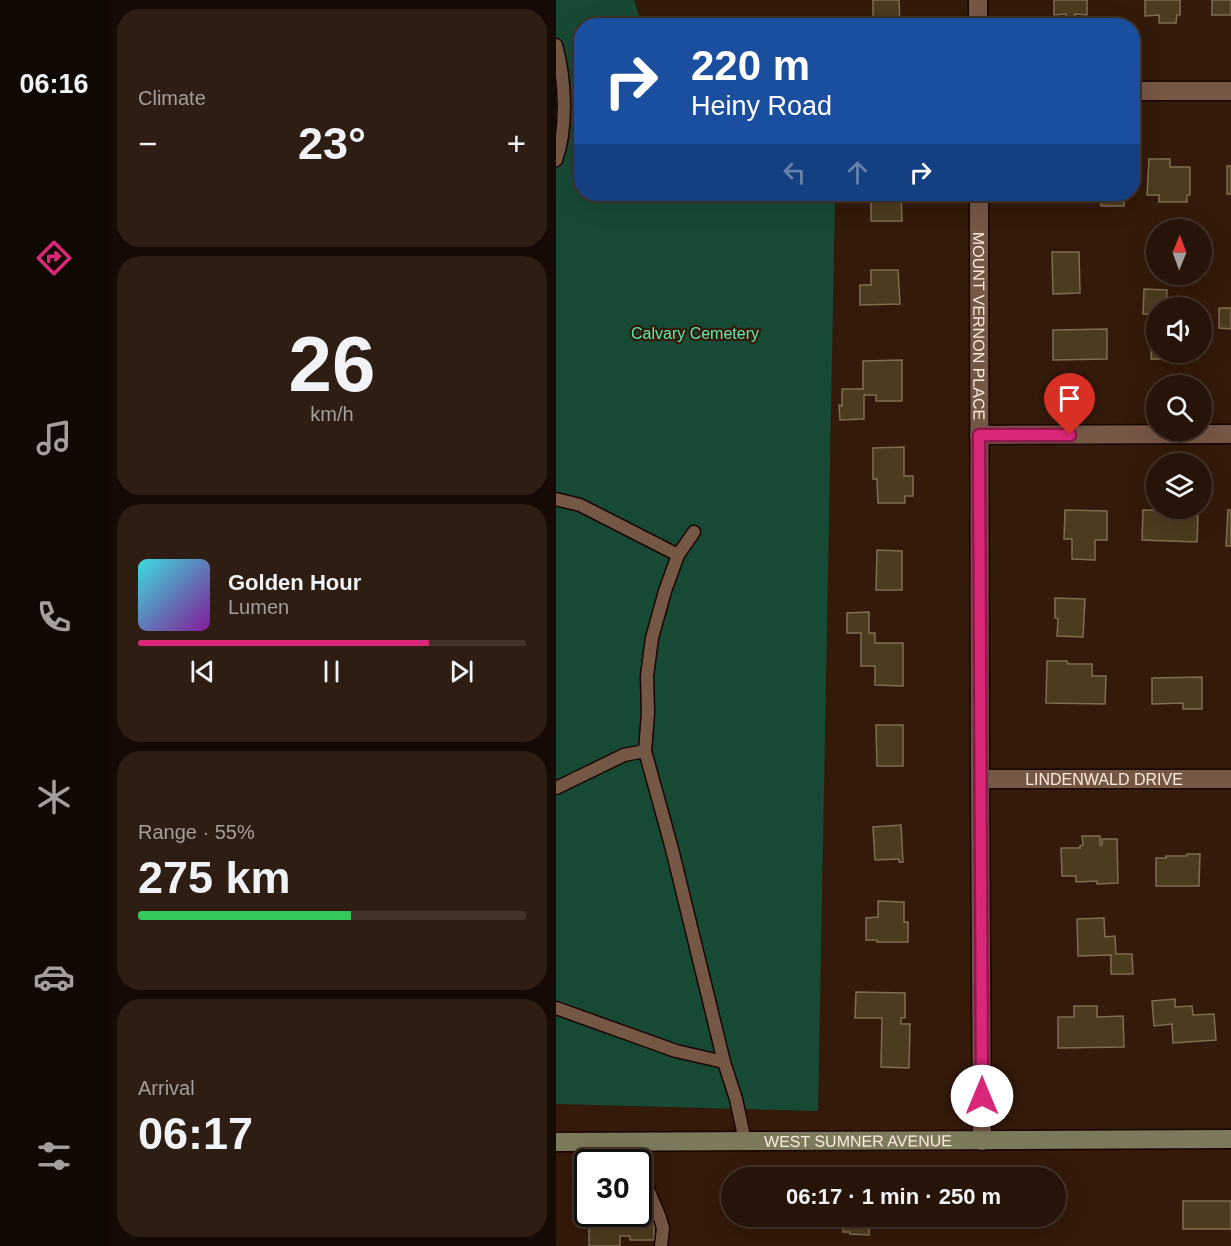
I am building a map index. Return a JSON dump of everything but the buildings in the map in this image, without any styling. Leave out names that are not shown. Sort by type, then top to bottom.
[{"type":"street","points":[[978,0],[978,18]]},
{"type":"street","points":[[1140,91],[1231,91]]},
{"type":"street","name":"MOUNT VERNON PLACE","points":[[979,201],[982,1141]]},
{"type":"street","points":[[979,435],[1231,434]]},
{"type":"street","name":"LINDENWALD DRIVE","points":[[980,779],[1231,779]]},
{"type":"street","name":"WEST SUMNER AVENUE","points":[[556,1142],[1231,1139]]},
{"type":"lane","points":[[556,45],[565,96],[561,147],[556,160]]},
{"type":"lane","points":[[556,499],[580,505],[678,555]]},
{"type":"lane","points":[[694,532],[678,555],[652,638],[647,676],[648,713],[645,751],[672,849],[745,1141]]},
{"type":"lane","points":[[556,788],[624,755],[645,751]]},
{"type":"lane","points":[[556,1008],[676,1051],[724,1062]]},
{"type":"lane","points":[[637,1142],[648,1187],[663,1228],[661,1246]]},
{"type":"green space","name":"Calvary Cemetery","points":[[556,0],[634,0],[640,18],[574,18],[574,201],[835,201],[818,1111],[556,1104]]},
{"type":"route","points":[[982,1096],[979,435],[1070,435]]}]
